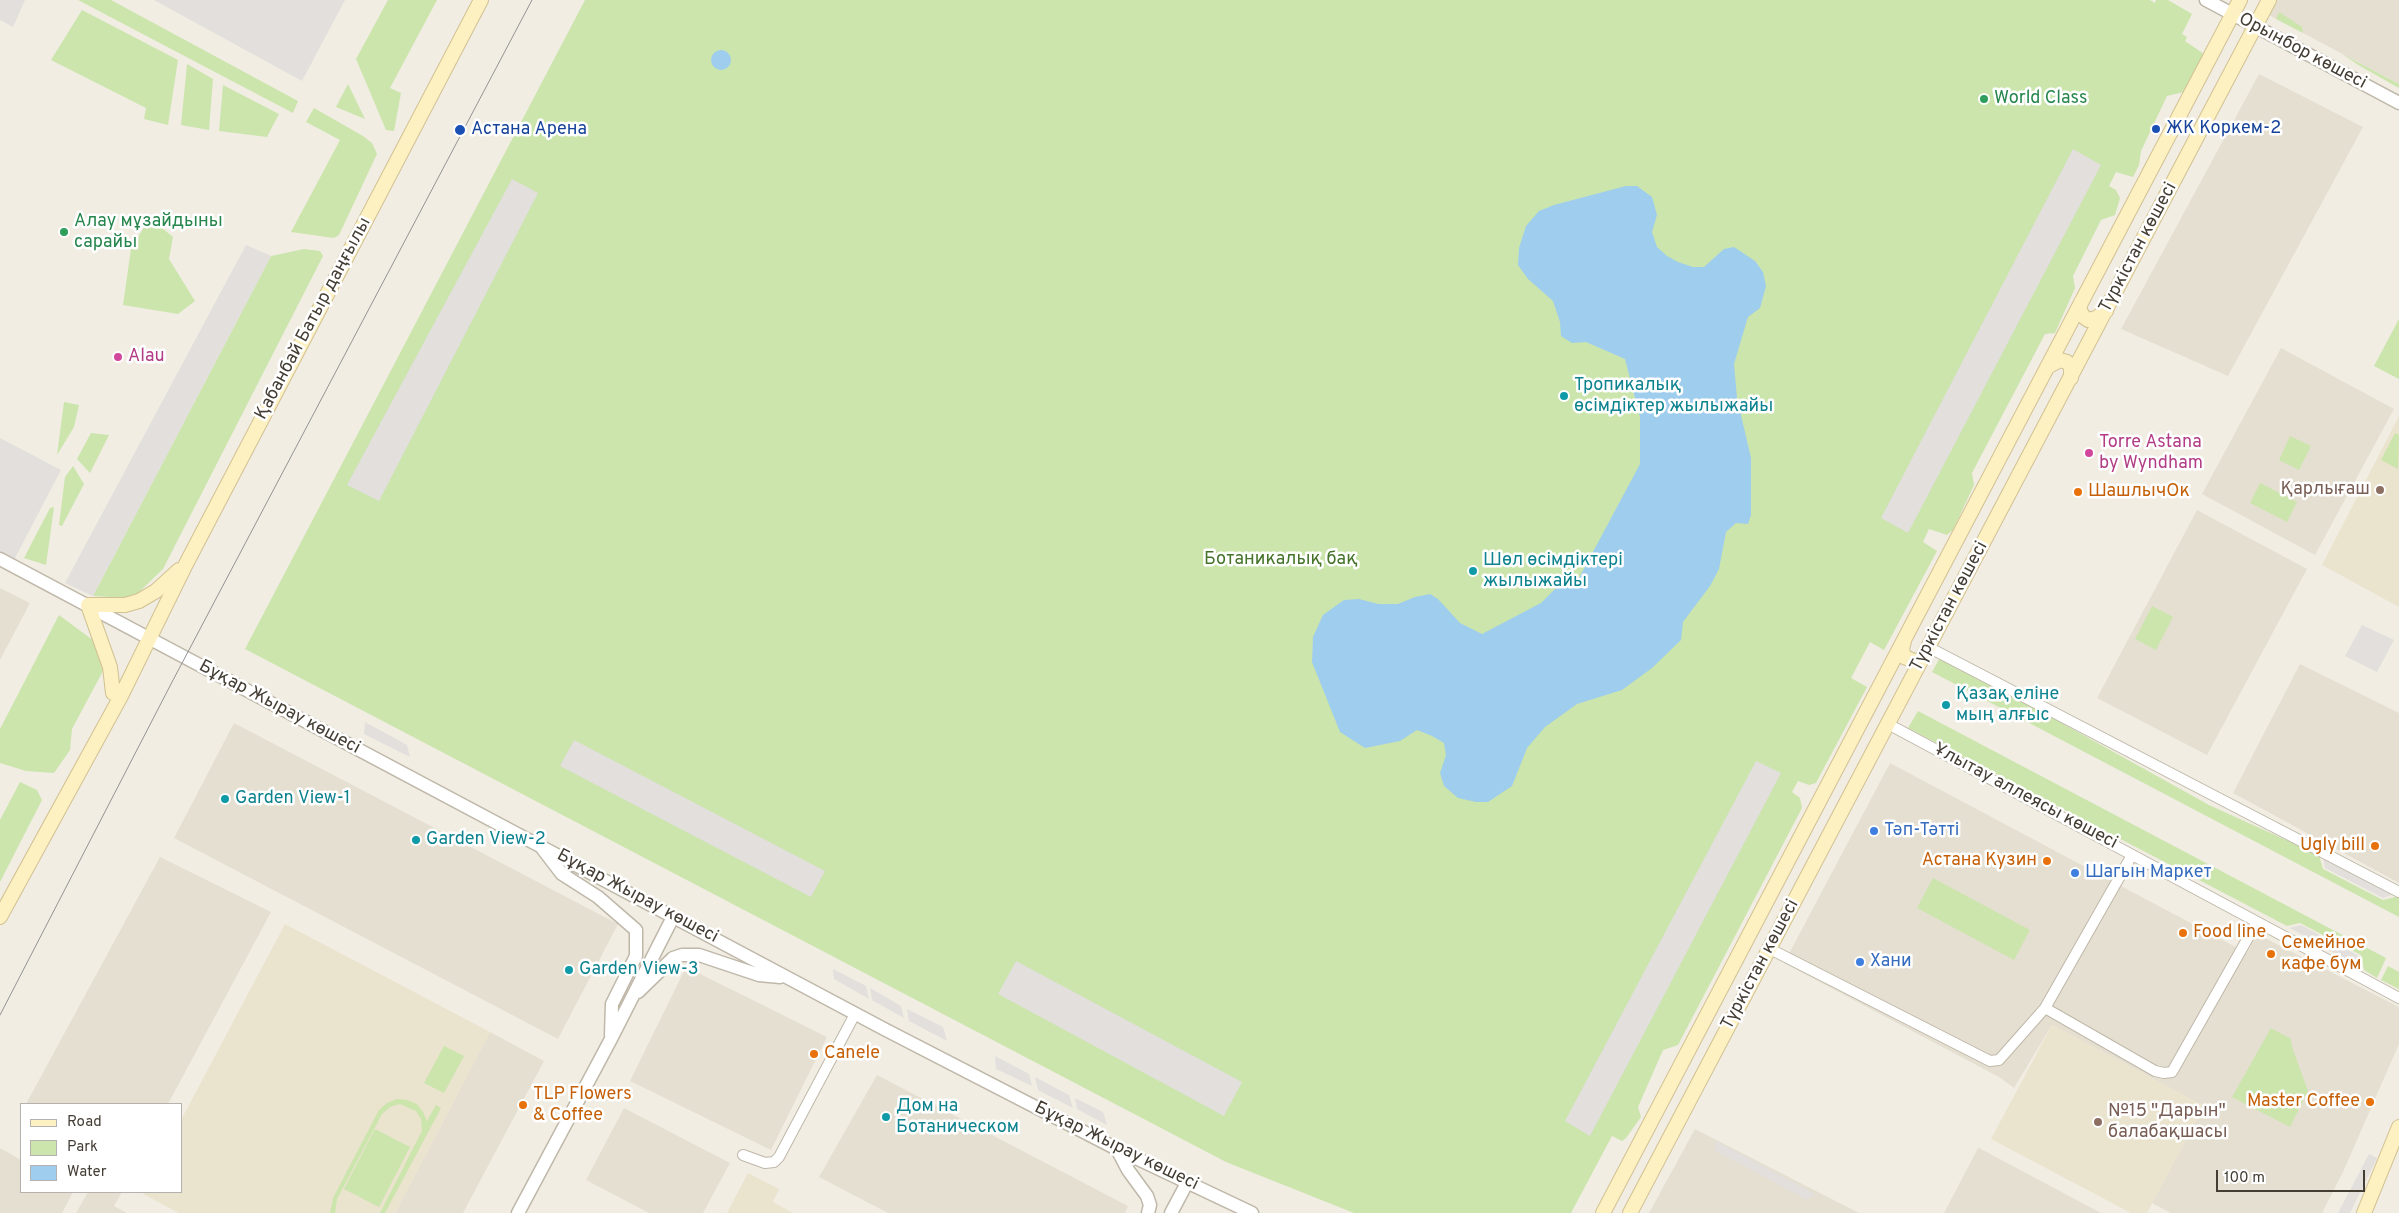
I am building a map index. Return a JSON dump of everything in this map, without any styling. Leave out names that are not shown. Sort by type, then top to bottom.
[{"type":"main road","name":"Қабанбай Батыр даңғылы","points":[[0,917],[36,848],[121,696],[186,564],[481,0]]},
{"type":"main road","name":"Түркістан көшесі","points":[[1603,1213],[2240,0]]},
{"type":"main road","name":"Түркістан көшесі","points":[[1630,1213],[2269,0]]},
{"type":"main road","points":[[2081,302],[2080,310],[2084,318],[2088,320],[2096,318],[2106,310]]},
{"type":"main road","points":[[2047,367],[2060,360],[2066,362],[2071,367],[2071,378]]},
{"type":"main road","points":[[113,693],[110,667],[88,605],[125,605],[139,601],[156,591],[186,564]]},
{"type":"main road","points":[[1905,637],[1902,649],[1904,657],[1917,662],[1926,653]]},
{"type":"main road","name":"Қабанбай Батыр даңғылы","points":[[36,848],[51,811],[113,693],[149,638]]},
{"type":"main road","points":[[1870,703],[1877,698],[1888,701],[1892,709],[1888,724]]},
{"type":"main road","points":[[2364,1213],[2399,1127]]},
{"type":"street","name":"Орынбор көшесі","points":[[2206,0],[2399,103]]},
{"type":"street","name":"Бұқар Жырау көшесі","points":[[0,559],[541,845],[855,1014],[1117,1149],[1252,1213]]},
{"type":"street","points":[[1926,653],[2399,892]]},
{"type":"street","name":"Ұлытау аллеясы көшесі","points":[[1888,724],[2399,998]]},
{"type":"street","points":[[541,845],[562,874],[598,896],[636,930],[636,956],[612,1004],[611,1039]]},
{"type":"street","points":[[1770,949],[1990,1061],[1999,1060],[2006,1055],[2045,1008],[2132,855]]},
{"type":"street","points":[[518,1213],[611,1039],[673,916]]},
{"type":"street","points":[[2045,1008],[2155,1071],[2172,1072],[2257,922]]},
{"type":"street","points":[[632,997],[673,958],[682,955],[700,955],[759,975],[788,978]]},
{"type":"street","points":[[743,1155],[764,1164],[774,1162],[779,1157],[855,1014]]},
{"type":"street","points":[[1117,1149],[1128,1170],[1148,1196],[1150,1205],[1148,1213]]},
{"type":"street","points":[[1171,1213],[1187,1183]]},
{"type":"shaded area","points":[[0,0],[25,0],[13,27],[0,20]]},
{"type":"shaded area","points":[[154,0],[345,0],[302,81]]},
{"type":"shaded area","points":[[2276,0],[2399,0],[2399,84],[2269,15]]},
{"type":"shaded area","points":[[2259,74],[2363,127],[2228,376],[2121,329]]},
{"type":"shaded area","points":[[2073,149],[2101,165],[1908,533],[1881,518]]},
{"type":"shaded area","points":[[512,179],[538,193],[379,501],[347,485]]},
{"type":"shaded area","points":[[246,245],[271,256],[93,596],[65,583]]},
{"type":"shaded area","points":[[2281,348],[2394,409],[2315,555],[2202,494]]},
{"type":"shaded area","name":"Қарлығаш","points":[[2399,416],[2399,607],[2322,565]]},
{"type":"shaded area","points":[[0,438],[61,470],[14,560],[0,552]]},
{"type":"shaded area","points":[[2197,510],[2307,569],[2207,755],[2097,698]]},
{"type":"shaded area","points":[[0,588],[30,603],[0,660]]},
{"type":"shaded area","points":[[2362,625],[2394,640],[2377,672],[2345,656]]},
{"type":"shaded area","points":[[2300,664],[2399,713],[2399,883],[2233,793]]},
{"type":"shaded area","points":[[365,722],[407,745],[410,757],[364,734]]},
{"type":"shaded area","points":[[234,723],[618,924],[558,1039],[174,838]]},
{"type":"shaded area","points":[[574,740],[825,871],[811,897],[560,766]]},
{"type":"shaded area","points":[[1756,761],[1781,773],[1590,1136],[1565,1121]]},
{"type":"shaded area","points":[[1890,763],[2247,953],[2257,934],[2399,1007],[2399,1044],[2343,1172],[2322,1213],[2171,1213],[2152,1203],[2204,1106],[2052,1025],[2014,1088],[1999,1077],[1784,963]]},
{"type":"shaded area","points":[[160,857],[271,912],[169,1103],[27,1103]]},
{"type":"shaded area","points":[[2323,857],[2394,894],[2383,898],[2325,868]]},
{"type":"shaded area","points":[[285,924],[490,1032],[395,1213],[179,1213],[143,1194],[182,1193],[182,1118]]},
{"type":"shaded area","points":[[2301,925],[2359,956],[2361,968],[2290,928]]},
{"type":"shaded area","points":[[1016,961],[1242,1082],[1224,1116],[998,994]]},
{"type":"shaded area","points":[[686,967],[827,1037],[771,1150],[630,1081]]},
{"type":"shaded area","points":[[833,969],[866,986],[869,999],[834,979]]},
{"type":"shaded area","points":[[870,988],[901,1006],[904,1018],[872,1000]]},
{"type":"shaded area","points":[[907,1009],[943,1027],[947,1041],[909,1021]]},
{"type":"shaded area","name":"№15 \"Дарын\" балабақшасы","points":[[2052,1025],[2204,1106],[2147,1213],[2131,1213],[1991,1139]]},
{"type":"shaded area","points":[[490,1032],[544,1061],[463,1213],[395,1213]]},
{"type":"shaded area","points":[[995,1056],[1029,1074],[1032,1086],[996,1069]]},
{"type":"shaded area","name":"Дом на Ботаническом","points":[[877,1075],[1128,1206],[1125,1213],[888,1213],[819,1177]]},
{"type":"shaded area","points":[[1035,1077],[1069,1095],[1073,1108],[1038,1090]]},
{"type":"shaded area","points":[[1075,1098],[1103,1112],[1107,1125],[1077,1109]]},
{"type":"shaded area","points":[[624,1108],[730,1163],[703,1213],[649,1213],[586,1180]]},
{"type":"shaded area","points":[[1695,1129],[1859,1213],[1649,1213]]},
{"type":"shaded area","points":[[1716,1141],[1815,1194],[1807,1200],[1714,1150]]},
{"type":"shaded area","points":[[0,1148],[20,1159],[20,1193],[72,1193],[62,1213],[0,1213]]},
{"type":"shaded area","points":[[1979,1148],[2101,1213],[1944,1213]]},
{"type":"shaded area","points":[[2369,1154],[2377,1158],[2350,1213],[2338,1213]]},
{"type":"shaded area","points":[[748,1173],[779,1189],[773,1202],[793,1213],[727,1213]]},
{"type":"shaded area","points":[[87,1193],[121,1193],[114,1206],[127,1213],[76,1213]]},
{"type":"green space","points":[[78,0],[111,0],[298,101],[293,113]]},
{"type":"green space","points":[[388,0],[437,0],[390,88],[401,93],[394,131],[386,130],[356,59]]},
{"type":"green space","name":"Ботаникалық бақ","points":[[585,0],[2150,0],[2155,3],[2156,0],[2168,0],[2192,14],[2182,34],[2187,37],[2185,41],[2204,54],[2184,92],[2167,96],[2141,151],[2139,165],[2133,177],[2116,172],[2109,186],[2116,190],[2120,198],[2115,215],[2101,220],[2073,276],[2075,288],[2055,333],[2045,334],[1972,473],[1974,485],[1953,530],[1947,535],[1929,529],[1923,542],[1937,551],[1884,650],[1870,642],[1851,678],[1867,687],[1816,783],[1809,785],[1798,781],[1792,792],[1800,798],[1802,808],[1678,1045],[1663,1050],[1638,1107],[1641,1117],[1622,1141],[1612,1136],[1571,1213],[1354,1213],[1226,1162],[245,649]]},
{"type":"green space","points":[[82,10],[178,60],[168,125],[144,119],[146,108],[51,60]]},
{"type":"green space","points":[[2279,12],[2302,27],[2303,33],[2276,19]]},
{"type":"green space","points":[[2342,54],[2399,84],[2399,88],[2360,66]]},
{"type":"green space","points":[[187,64],[213,79],[209,130],[181,125]]},
{"type":"green space","points":[[348,84],[365,119],[336,107]]},
{"type":"green space","points":[[223,85],[279,114],[267,137],[219,131]]},
{"type":"green space","points":[[314,108],[363,136],[372,143],[377,154],[339,235],[334,238],[291,232],[340,140],[306,122]]},
{"type":"green space","points":[[144,227],[162,228],[173,237],[169,259],[195,301],[178,314],[123,305],[131,249]]},
{"type":"green space","points":[[304,249],[320,251],[323,256],[163,569],[138,593],[127,598],[93,596],[271,256]]},
{"type":"green space","points":[[2399,319],[2399,379],[2374,366]]},
{"type":"green space","points":[[64,402],[79,405],[74,427],[57,455]]},
{"type":"green space","points":[[91,433],[109,435],[90,473],[77,459]]},
{"type":"green space","points":[[2395,433],[2399,435],[2398,469],[2381,460]]},
{"type":"green space","points":[[2290,436],[2311,446],[2299,470],[2279,460]]},
{"type":"green space","points":[[73,466],[84,484],[62,526],[59,525],[65,477]]},
{"type":"green space","points":[[2260,483],[2297,502],[2287,522],[2250,503]]},
{"type":"green space","points":[[54,507],[46,565],[24,558],[50,508]]},
{"type":"green space","points":[[2152,606],[2173,617],[2156,650],[2135,639]]},
{"type":"green space","points":[[59,615],[94,641],[103,671],[72,729],[70,750],[54,773],[26,771],[0,763],[0,729]]},
{"type":"green space","points":[[1941,656],[2209,805],[2319,855],[2323,869],[2383,900],[2399,896],[2399,917],[1932,672]]},
{"type":"green space","points":[[1918,711],[2386,958],[2377,978],[2364,970],[2361,955],[2300,923],[2287,926],[1908,728]]},
{"type":"green space","points":[[20,782],[37,790],[42,800],[0,882],[0,820]]},
{"type":"green space","points":[[1933,878],[2030,930],[2014,960],[1917,908]]},
{"type":"green space","points":[[2388,966],[2399,972],[2399,989],[2381,980]]},
{"type":"green space","points":[[2271,1028],[2291,1039],[2292,1047],[2308,1091],[2290,1127],[2232,1097]]},
{"type":"green space","points":[[444,1046],[464,1056],[444,1093],[424,1083]]},
{"type":"green space","points":[[397,1099],[417,1104],[427,1121],[436,1105],[441,1108],[385,1213],[380,1213],[422,1131],[421,1119],[416,1111],[400,1104],[390,1107],[382,1114],[337,1199],[335,1213],[330,1213],[333,1198],[379,1110],[387,1103]]},
{"type":"green space","points":[[375,1129],[410,1147],[379,1207],[344,1189]]},
{"type":"water","points":[[721,50],[728,53],[731,60],[728,67],[721,70],[714,67],[711,60],[714,53]]},
{"type":"water","points":[[1626,186],[1637,186],[1652,197],[1657,215],[1652,232],[1657,247],[1667,256],[1693,267],[1704,267],[1724,249],[1734,247],[1755,261],[1763,272],[1766,286],[1760,308],[1748,317],[1734,364],[1737,398],[1751,458],[1751,515],[1748,524],[1736,523],[1726,532],[1719,569],[1710,586],[1683,622],[1681,640],[1652,668],[1622,690],[1577,704],[1545,727],[1527,748],[1512,786],[1488,802],[1476,802],[1458,798],[1444,786],[1440,773],[1446,755],[1444,743],[1432,736],[1417,730],[1400,741],[1365,748],[1340,732],[1312,662],[1313,637],[1323,615],[1344,600],[1359,599],[1378,604],[1398,604],[1415,597],[1430,594],[1438,599],[1460,623],[1482,634],[1541,603],[1570,574],[1579,578],[1640,464],[1640,417],[1625,359],[1586,342],[1572,343],[1561,336],[1560,322],[1553,301],[1528,279],[1518,265],[1519,248],[1526,226],[1539,211],[1554,205]]},
{"type":"tram line","points":[[0,1015],[171,684],[532,0]]},
{"type":"place","name":"World Class","points":[[1984,99]]},
{"type":"place","name":"ЖК Коркем-2","points":[[2156,129]]},
{"type":"place","name":"Астана Арена","points":[[460,130]]},
{"type":"place","name":"Алау мұзайдыны сарайы","points":[[64,232]]},
{"type":"place","name":"Alau","points":[[118,357]]},
{"type":"place","name":"Тропикалық өсімдіктер жылыжайы","points":[[1564,396]]},
{"type":"place","name":"Torre Astana by Wyndham","points":[[2089,453]]},
{"type":"place","name":"Қарлығаш","points":[[2380,490]]},
{"type":"place","name":"ШашлычОк","points":[[2078,492]]},
{"type":"place","name":"Шөл өсімдіктері жылыжайы","points":[[1473,571]]},
{"type":"place","name":"Қазақ еліне мың алғыс","points":[[1946,705]]},
{"type":"place","name":"Garden View-1","points":[[225,799]]},
{"type":"place","name":"Тәп-Тәтті","points":[[1874,831]]},
{"type":"place","name":"Garden View-2","points":[[416,840]]},
{"type":"place","name":"Ugly bill","points":[[2375,846]]},
{"type":"place","name":"Астана Кузин","points":[[2047,861]]},
{"type":"place","name":"Шагын Маркет","points":[[2075,873]]},
{"type":"place","name":"Food line","points":[[2183,933]]},
{"type":"place","name":"Семейное кафе бум","points":[[2271,954]]},
{"type":"place","name":"Хани","points":[[1860,962]]},
{"type":"place","name":"Garden View-3","points":[[569,970]]},
{"type":"place","name":"Canele","points":[[814,1054]]},
{"type":"place","name":"Master Coffee","points":[[2370,1102]]},
{"type":"place","name":"TLP Flowers & Coffee","points":[[523,1105]]},
{"type":"place","name":"Дом на Ботаническом","points":[[886,1117]]},
{"type":"place","name":"№15 \"Дарын\" балабақшасы","points":[[2098,1122]]}]
